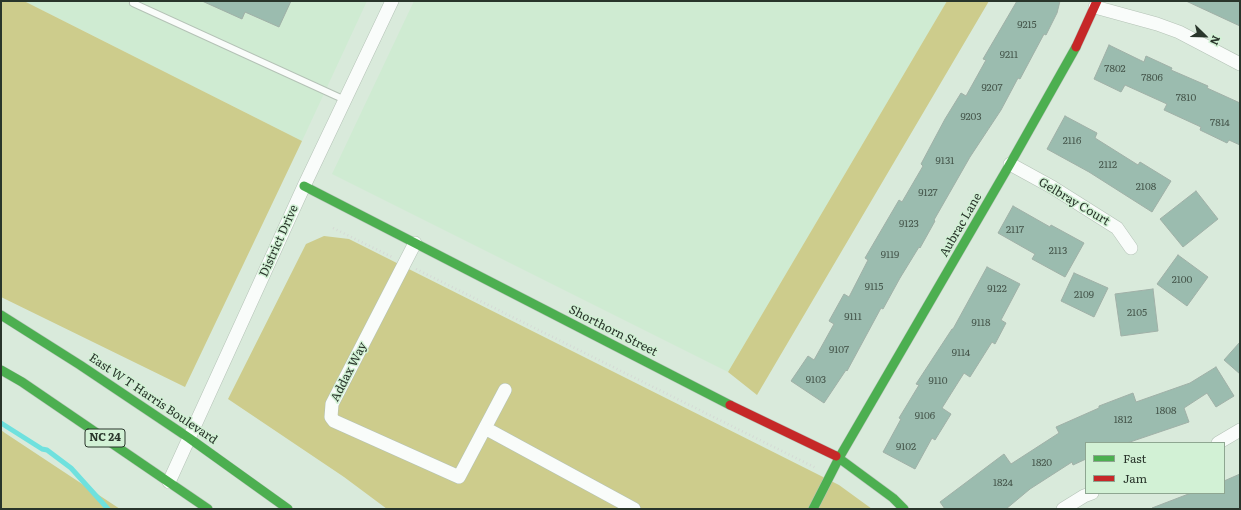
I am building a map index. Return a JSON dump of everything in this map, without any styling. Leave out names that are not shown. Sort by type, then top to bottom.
[{"type":"street","name":"District Drive","points":[[169,482],[304,186],[392,1]]},
{"type":"street","points":[[1096,4],[1179,32],[1240,64]]},
{"type":"street","name":"Aubrac Lane","points":[[813,509],[839,458],[1074,51],[1096,4]]},
{"type":"street","name":"Gelbray Court","points":[[1010,164],[1052,187],[1117,228],[1131,248]]},
{"type":"street","name":"Shorthorn Street","points":[[304,186],[738,409],[839,458],[893,498],[904,509]]},
{"type":"street","name":"Addax Way","points":[[415,243],[332,404],[331,417],[334,421],[459,477],[485,428]]},
{"type":"street","name":"East W T Harris Boulevard","points":[[1,315],[80,365],[189,438],[288,509]]},
{"type":"street","name":"NC 24","points":[[1,370],[22,382],[208,509]]},
{"type":"street","points":[[505,390],[485,428],[634,509]]},
{"type":"street","points":[[1220,442],[1240,430]]},
{"type":"street","points":[[1063,509],[1089,494]]},
{"type":"lane","points":[[133,2],[345,100]]},
{"type":"path","points":[[333,228],[830,475]]},
{"type":"shaded area","points":[[1,1],[24,1],[302,141],[185,387],[1,297]]},
{"type":"shaded area","points":[[24,1],[367,1],[302,141]]},
{"type":"shaded area","points":[[414,1],[947,1],[728,372],[332,174]]},
{"type":"shaded area","points":[[947,1],[989,1],[757,395],[728,372]]},
{"type":"shaded area","points":[[324,236],[349,239],[839,485],[872,509],[387,509],[344,477],[228,399],[306,244]]},
{"type":"shaded area","points":[[1,430],[5,433],[120,509],[1,509]]},
{"type":"building","points":[[202,1],[291,1],[279,27],[245,12],[242,19]]},
{"type":"building","points":[[1017,1],[1060,1],[1057,13],[1046,35],[1044,34],[1020,79],[1018,78],[1001,110],[970,157],[934,220],[935,221],[920,248],[919,247],[900,278],[883,309],[881,308],[847,371],[846,370],[824,403],[791,381],[808,356],[814,360],[834,324],[829,321],[844,294],[849,297],[868,260],[865,258],[899,200],[902,202],[923,166],[921,164],[961,93],[966,96],[986,60],[983,59]]},
{"type":"building","points":[[1186,1],[1240,1],[1240,26]]},
{"type":"building","points":[[1109,45],[1144,62],[1146,56],[1172,68],[1171,70],[1208,86],[1207,88],[1240,103],[1240,145],[1229,140],[1227,143],[1200,130],[1201,127],[1164,110],[1167,104],[1125,85],[1121,92],[1094,79]]},
{"type":"building","points":[[1065,116],[1097,133],[1095,138],[1138,165],[1140,162],[1171,181],[1152,212],[1089,172],[1047,149]]},
{"type":"building","points":[[1196,191],[1218,219],[1183,247],[1160,219]]},
{"type":"building","points":[[1013,206],[1050,227],[1051,225],[1084,243],[1065,277],[1032,259],[1035,254],[998,233]]},
{"type":"building","points":[[1178,255],[1208,277],[1187,306],[1157,284]]},
{"type":"building","points":[[987,267],[1020,284],[1001,320],[1006,323],[995,344],[992,342],[970,377],[964,373],[942,408],[951,414],[935,440],[932,438],[915,469],[883,452],[901,419],[899,418],[919,385],[916,384],[953,329]]},
{"type":"building","points":[[1074,273],[1108,288],[1094,317],[1061,301]]},
{"type":"building","points":[[1153,289],[1158,331],[1121,336],[1115,294]]},
{"type":"building","points":[[1240,342],[1240,374],[1224,360]]},
{"type":"building","points":[[1216,367],[1234,396],[1216,407],[1207,393],[1184,408],[1189,422],[1130,442],[1085,442],[1085,459],[1073,465],[1072,462],[1030,489],[1006,509],[945,509],[940,502],[1004,454],[1011,464],[1059,433],[1056,427],[1099,408],[1099,406],[1133,393],[1136,402],[1190,383]]},
{"type":"building","points":[[1240,474],[1240,509],[1152,509],[1188,494],[1225,494],[1225,481]]},
{"type":"waterway","points":[[1,423],[42,449],[47,450],[71,468],[108,509]]},
{"type":"traffic: fast","points":[[813,509],[839,458],[1010,164],[1076,47]]},
{"type":"traffic: fast","points":[[304,186],[730,405]]},
{"type":"traffic: fast","points":[[1,315],[80,365],[189,438],[288,509]]},
{"type":"traffic: fast","points":[[1,370],[22,382],[208,509]]},
{"type":"traffic: fast","points":[[836,456],[893,498],[904,509]]},
{"type":"traffic: jam","points":[[1076,47],[1097,1]]},
{"type":"traffic: jam","points":[[730,405],[836,456]]}]
